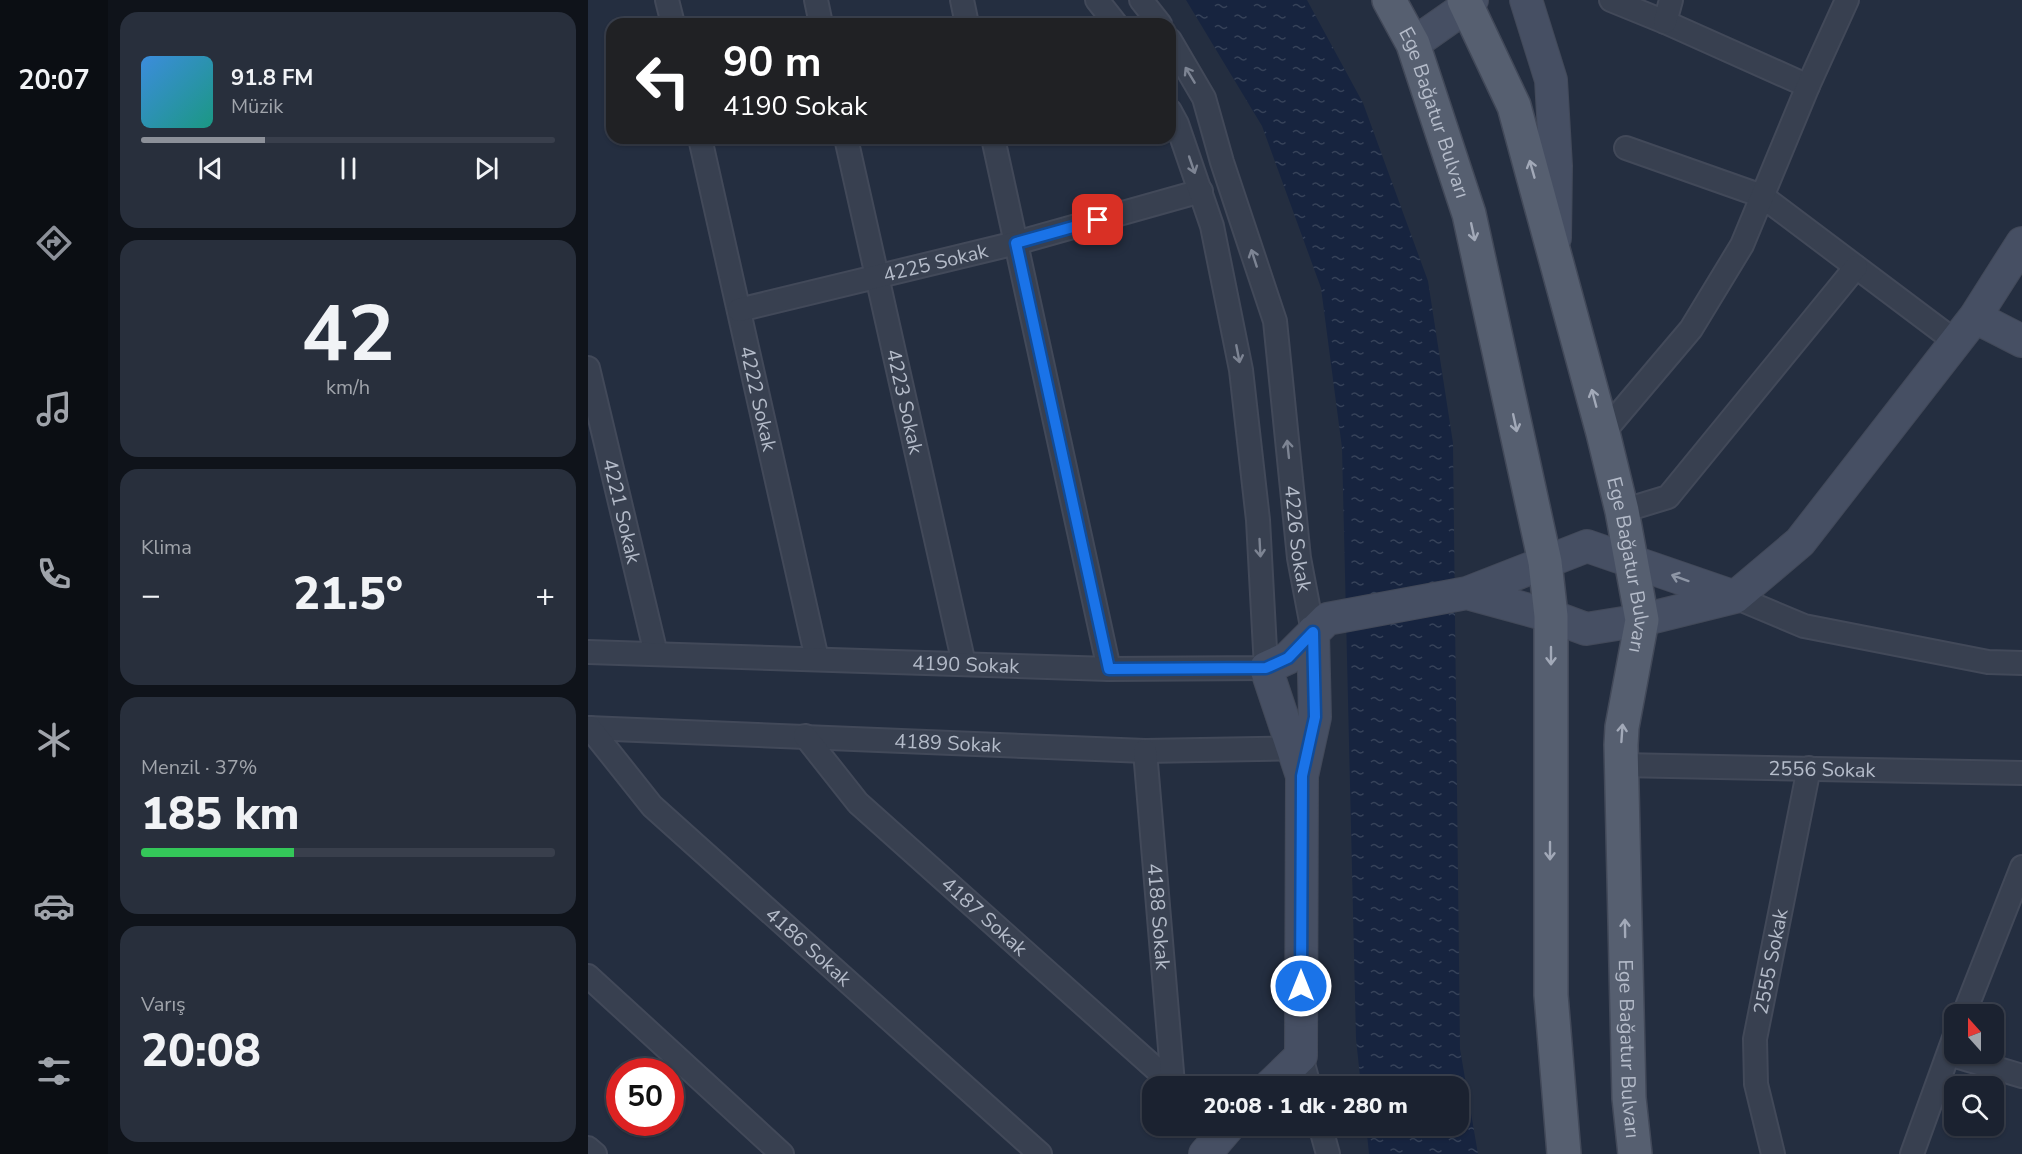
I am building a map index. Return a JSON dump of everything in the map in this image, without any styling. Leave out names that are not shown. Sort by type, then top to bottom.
[{"type":"main road","name":"Ege Bağatur Bulvarı","points":[[1389,0],[1413,44],[1469,214],[1545,562],[1551,616],[1551,995],[1564,1154]]},
{"type":"main road","points":[[1526,0],[1551,80],[1556,166],[1555,251]]},
{"type":"main road","name":"Ege Bağatur Bulvarı","points":[[1467,2],[1514,106],[1603,433],[1622,510],[1642,620],[1622,727],[1621,765],[1629,1098],[1635,1154]]},
{"type":"main road","points":[[1413,44],[1467,2]]},
{"type":"main road","points":[[1467,593],[1551,616],[1586,629],[1642,620],[1735,597],[1800,542],[1975,317],[2022,243]]},
{"type":"main road","points":[[1975,317],[2022,341]]},
{"type":"main road","points":[[1320,626],[1467,593],[1587,546],[1735,597]]},
{"type":"main road","name":"4190 Sokak","points":[[1266,668],[1288,658],[1320,626]]},
{"type":"main road","name":"4226 Sokak","points":[[1301,1056],[1301,757],[1315,717],[1320,626]]},
{"type":"main road","points":[[1266,668],[1301,757]]},
{"type":"main road","points":[[1280,1076],[1301,1056]]},
{"type":"street","points":[[667,0],[672,18]]},
{"type":"street","points":[[816,0],[820,18]]},
{"type":"street","points":[[962,0],[966,18]]},
{"type":"street","points":[[1097,0],[1111,18]]},
{"type":"street","points":[[1141,0],[1155,18]]},
{"type":"street","points":[[1611,0],[1808,86]]},
{"type":"street","points":[[1665,22],[1671,0]]},
{"type":"street","points":[[1603,433],[1691,329],[1742,246],[1808,86],[1847,0]]},
{"type":"street","name":"4226 Sokak","points":[[1176,50],[1204,98],[1222,162],[1275,321],[1299,558],[1320,626]]},
{"type":"street","points":[[1176,122],[1212,226],[1241,370],[1258,520],[1266,668]]},
{"type":"street","name":"4222 Sokak","points":[[701,144],[817,659]]},
{"type":"street","name":"4223 Sokak","points":[[847,144],[964,664]]},
{"type":"street","points":[[994,144],[1109,669]]},
{"type":"street","points":[[1626,148],[1762,196],[1956,342]]},
{"type":"street","name":"4225 Sokak","points":[[739,310],[1016,243],[1201,191]]},
{"type":"street","points":[[1622,510],[1668,497],[1856,267]]},
{"type":"street","name":"4221 Sokak","points":[[588,368],[656,654]]},
{"type":"street","points":[[1735,597],[1804,626],[1988,662],[2022,663]]},
{"type":"street","name":"4190 Sokak","points":[[588,652],[1109,669],[1266,668]]},
{"type":"street","name":"4189 Sokak","points":[[589,728],[1301,757]]},
{"type":"street","name":"4186 Sokak","points":[[589,728],[652,806],[1040,1154]]},
{"type":"street","name":"4187 Sokak","points":[[805,736],[858,803],[1164,1076]]},
{"type":"street","name":"4188 Sokak","points":[[1145,751],[1173,1076]]},
{"type":"street","name":"2556 Sokak","points":[[1621,765],[2022,773]]},
{"type":"street","name":"2555 Sokak","points":[[1773,1154],[1756,1084],[1755,1040],[1809,768]]},
{"type":"street","points":[[1968,1004],[2022,867]]},
{"type":"street","points":[[588,976],[783,1154]]},
{"type":"street","points":[[1301,1056],[1306,1076]]},
{"type":"street","points":[[1912,1154],[1945,1064]]},
{"type":"street","points":[[1994,1064],[2022,1076]]},
{"type":"street","points":[[1323,1136],[1328,1154]]},
{"type":"street","points":[[588,1148],[595,1154]]},
{"type":"water","points":[[1186,0],[1307,0],[1363,103],[1428,281],[1453,443],[1460,1049],[1465,1076],[1360,1076],[1356,1039],[1342,448],[1321,288],[1262,126]]},
{"type":"water","points":[[1469,1102],[1478,1154],[1369,1154],[1367,1136],[1469,1136]]},
{"type":"route","points":[[1098,220],[1016,243],[1109,669],[1266,668],[1288,658],[1313,632],[1315,717],[1302,776],[1301,986]]}]
